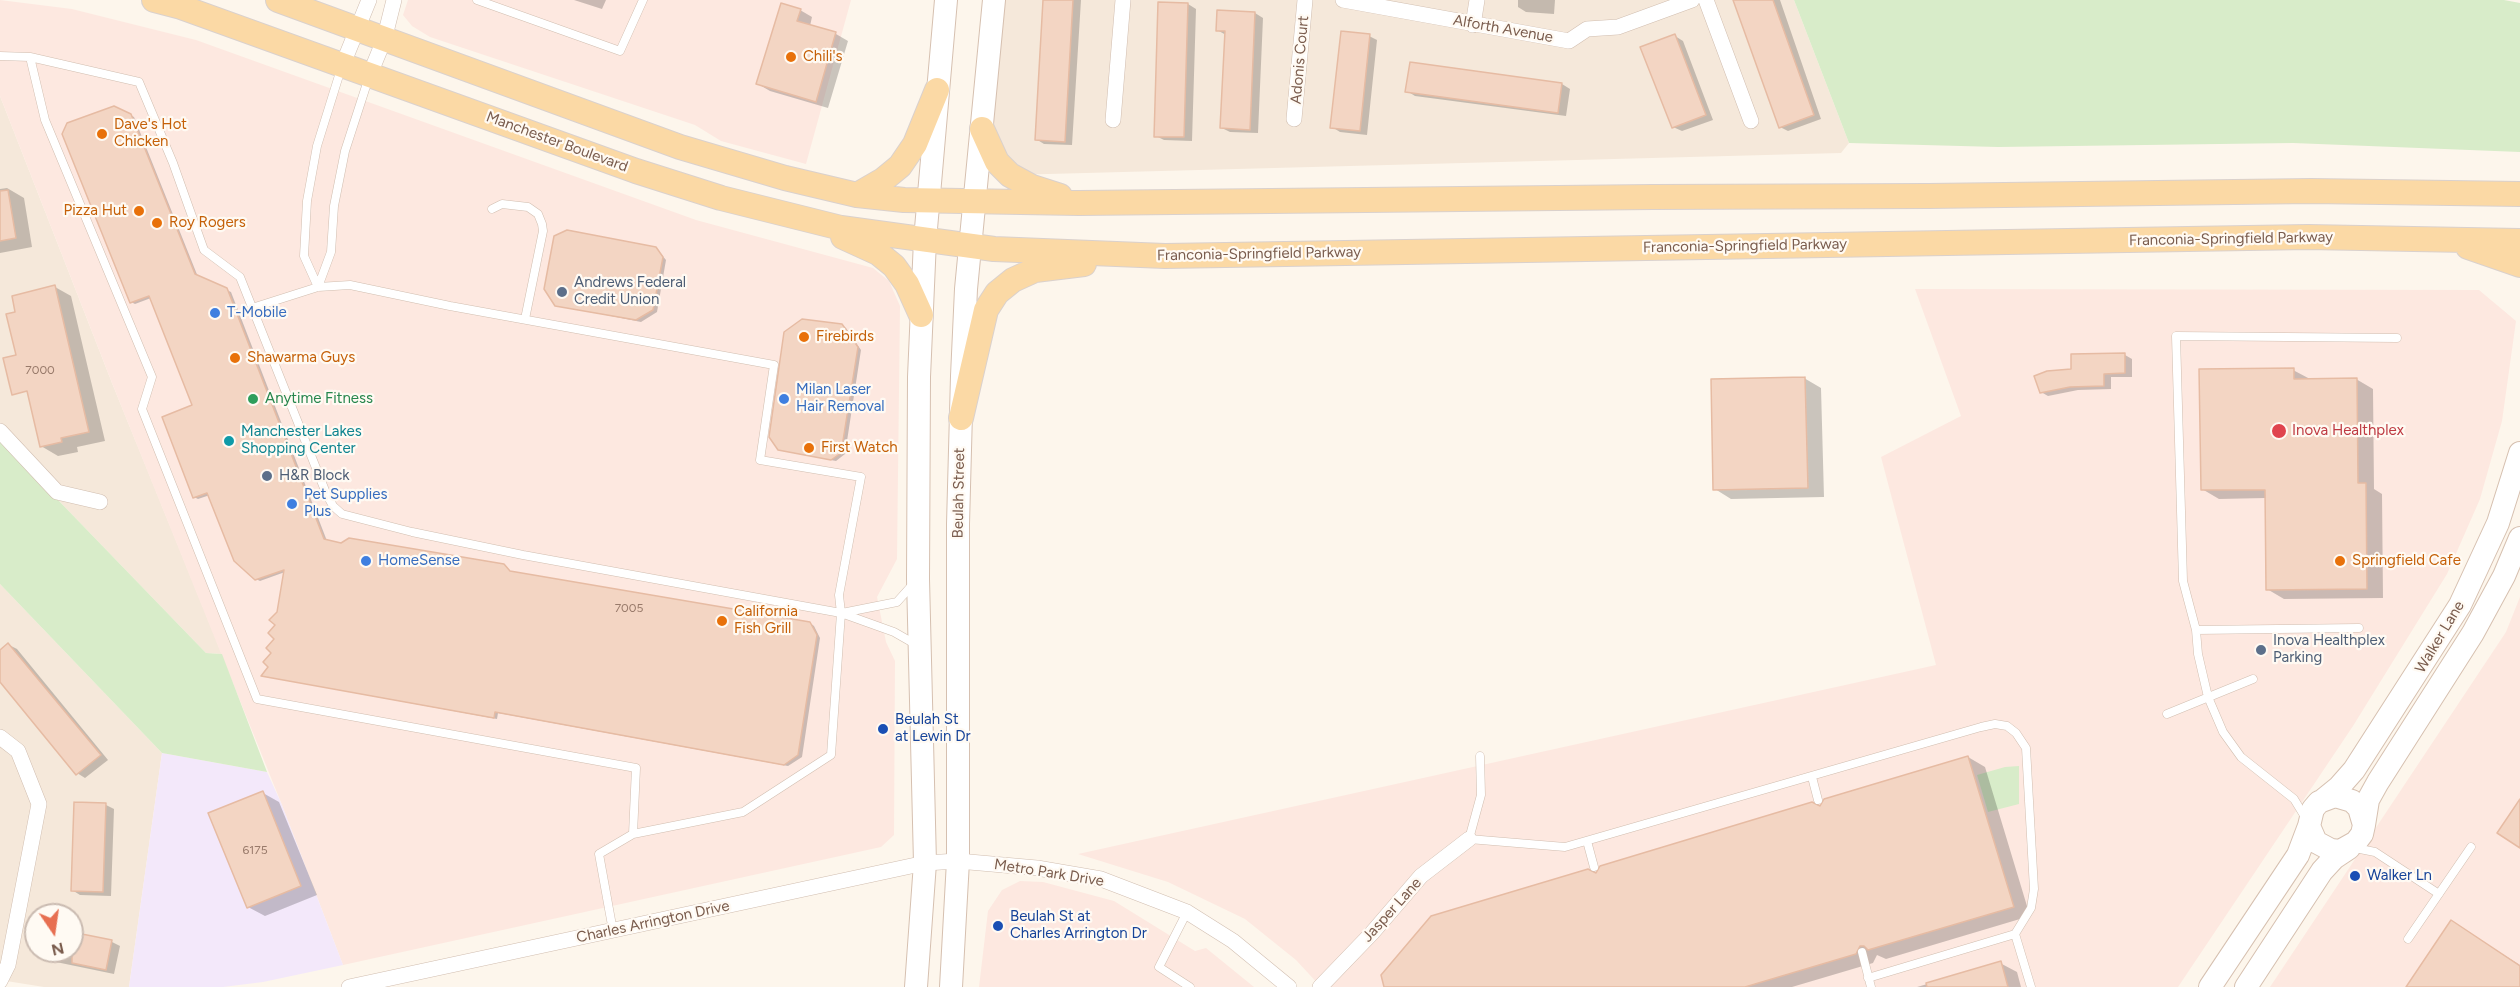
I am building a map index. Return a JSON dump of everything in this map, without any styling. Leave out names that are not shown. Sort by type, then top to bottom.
[{"type":"main road","name":"Manchester Boulevard","points":[[154,0],[181,7],[343,64],[684,187],[814,223],[970,245]]},
{"type":"main road","points":[[278,0],[680,147],[763,172],[857,195],[928,201],[1079,203],[1916,196],[2311,190],[2520,194]]},
{"type":"main road","points":[[916,987],[925,862],[918,579],[921,315],[928,201],[946,0]]},
{"type":"main road","name":"Beulah Street","points":[[951,987],[958,861],[958,524],[961,418],[970,245],[994,0]]},
{"type":"main road","points":[[857,195],[883,180],[905,160],[915,144],[937,90]]},
{"type":"main road","points":[[982,129],[997,162],[1010,175],[1032,187],[1079,203]]},
{"type":"main road","points":[[814,223],[887,259],[907,284],[921,315]]},
{"type":"main road","name":"Franconia-Springfield Parkway","points":[[970,245],[994,249],[1165,256],[2284,238],[2443,238],[2520,241]]},
{"type":"main road","points":[[2443,238],[2520,265]]},
{"type":"main road","points":[[961,418],[986,310],[1004,286],[1025,274],[1044,268],[1165,256]]},
{"type":"main road","name":"Walker Lane","points":[[2210,987],[2298,855],[2313,809],[2340,787],[2354,770],[2460,605],[2498,523],[2520,453]]},
{"type":"main road","name":"Walker Lane","points":[[2246,987],[2322,871],[2334,858],[2356,842],[2364,825],[2368,801],[2378,782],[2474,633],[2504,576],[2520,538]]},
{"type":"main road","points":[[2323,800],[2335,796],[2352,801],[2359,808],[2364,825]]},
{"type":"main road","points":[[2309,826],[2316,842],[2322,847],[2331,850],[2349,848]]},
{"type":"street","points":[[343,64],[369,0]]},
{"type":"street","points":[[370,74],[384,40],[394,0]]},
{"type":"street","points":[[1113,120],[1124,0]]},
{"type":"street","name":"Adonis Court","points":[[1294,119],[1305,0]]},
{"type":"street","name":"Alforth Avenue","points":[[1343,0],[1569,41],[1587,29],[1618,27],[1692,0]]},
{"type":"street","points":[[1473,25],[1477,0]]},
{"type":"street","points":[[1706,0],[1751,121]]},
{"type":"street","points":[[0,431],[57,492],[100,502]]},
{"type":"street","points":[[0,737],[18,752],[39,804],[8,965],[0,981]]},
{"type":"street","name":"Jasper Lane","points":[[1320,987],[1372,933],[1421,876],[1469,839]]},
{"type":"street","name":"Charles Arrington Drive","points":[[349,987],[925,862],[958,861]]},
{"type":"street","name":"Metro Park Drive","points":[[958,861],[1036,868],[1101,879],[1187,912],[1233,941],[1289,987]]},
{"type":"lane","points":[[477,0],[620,51],[643,0]]},
{"type":"lane","points":[[0,57],[30,57],[139,82],[173,163],[204,250],[240,277],[326,493],[333,506],[342,514],[412,532],[524,555],[841,613],[894,632],[920,647]]},
{"type":"lane","points":[[30,57],[45,120],[152,376],[142,409],[257,699],[636,768],[633,834]]},
{"type":"lane","points":[[318,287],[304,256],[307,201],[317,146],[343,64]]},
{"type":"lane","points":[[318,287],[331,252],[334,206],[345,152],[370,74]]},
{"type":"lane","points":[[492,209],[502,204],[528,207],[538,214],[542,224],[543,231],[525,319]]},
{"type":"lane","points":[[252,308],[318,287],[350,285],[774,365],[759,460],[861,477],[838,595],[841,613],[831,755],[743,812],[633,834],[599,854],[614,931]]},
{"type":"lane","points":[[2309,826],[2294,799],[2241,757],[2223,732],[2208,697],[2198,654],[2196,630],[2183,581],[2176,336],[2397,338]]},
{"type":"lane","points":[[841,613],[897,602],[918,579]]},
{"type":"lane","points":[[2196,630],[2359,628]]},
{"type":"lane","points":[[2167,714],[2253,680]]},
{"type":"lane","points":[[1480,756],[1481,795],[1469,839],[1565,847],[1981,727],[1995,724],[2007,726],[2016,733],[2026,748],[2034,889],[2031,908],[2015,934],[1868,978]]},
{"type":"lane","points":[[1812,777],[1818,800]]},
{"type":"lane","points":[[2294,799],[2323,800]]},
{"type":"lane","points":[[2364,825],[2368,841],[2375,852],[2439,894]]},
{"type":"lane","points":[[1587,841],[1594,867]]},
{"type":"lane","points":[[2408,939],[2471,847]]},
{"type":"lane","points":[[2349,848],[2375,852]]},
{"type":"lane","points":[[1187,912],[1159,967],[1190,987]]},
{"type":"lane","points":[[2015,934],[2031,987]]},
{"type":"lane","points":[[1862,952],[1871,987]]},
{"type":"shaded area","points":[[0,0],[72,9],[196,40],[696,220],[873,268],[889,281],[900,306],[897,559],[877,597],[886,642],[895,661],[894,835],[881,847],[343,965],[282,805],[112,383],[0,96]]},
{"type":"shaded area","points":[[408,0],[851,0],[806,164],[721,141],[695,125],[430,37],[412,26],[403,15]]},
{"type":"shaded area","points":[[995,0],[1794,0],[1849,143],[1841,153],[1010,175],[992,153]]},
{"type":"shaded area","points":[[0,96],[112,383],[222,654],[206,653],[0,440]]},
{"type":"shaded area","points":[[1915,289],[2479,290],[2516,321],[2502,421],[2480,499],[2447,574],[2353,726],[2178,987],[1321,987],[1296,960],[1245,919],[1168,882],[1078,854],[1936,665],[1881,457],[1961,416]]},
{"type":"shaded area","points":[[0,584],[162,753],[129,987],[44,987],[0,980]]},
{"type":"shaded area","points":[[2520,597],[2520,987],[2270,987],[2506,632]]},
{"type":"shaded area","points":[[162,753],[267,772],[282,805],[343,965],[263,982],[223,987],[129,987]]},
{"type":"shaded area","points":[[1020,881],[1043,882],[1114,901],[1195,951],[1206,948],[1254,987],[979,987],[988,911],[1002,890]]},
{"type":"green space","points":[[1794,0],[2504,0],[2520,3],[2520,152],[2293,143],[1998,147],[1849,143]]},
{"type":"green space","points":[[0,440],[206,653],[222,654],[267,772],[162,753],[0,584]]},
{"type":"green space","points":[[2019,766],[2019,804],[1988,812],[1977,775],[2005,767]]},
{"type":"building","points":[[1043,0],[1073,0],[1065,142],[1035,140]]},
{"type":"building","points":[[1733,0],[1773,0],[1814,115],[1779,128]]},
{"type":"building","points":[[1158,2],[1188,3],[1184,137],[1154,137]]},
{"type":"building","points":[[781,3],[801,9],[797,21],[836,32],[816,102],[756,84]]},
{"type":"building","points":[[1217,10],[1255,12],[1250,130],[1220,128],[1225,31],[1216,31]]},
{"type":"building","points":[[1341,31],[1370,34],[1360,131],[1330,128]]},
{"type":"building","points":[[1675,34],[1706,115],[1672,128],[1640,47]]},
{"type":"building","points":[[1410,62],[1562,83],[1558,113],[1405,92]]},
{"type":"building","name":"Manchester Lakes Shopping Center","points":[[114,106],[131,114],[195,274],[227,288],[324,539],[341,543],[349,538],[504,564],[510,571],[810,622],[817,635],[798,755],[784,765],[495,712],[494,718],[261,676],[268,667],[263,662],[271,653],[266,648],[274,639],[268,633],[275,625],[269,620],[277,612],[284,570],[255,580],[234,561],[207,493],[193,498],[162,417],[192,405],[149,296],[130,303],[62,134],[67,123]]},
{"type":"building","points":[[8,190],[16,238],[0,241],[0,191]]},
{"type":"building","points":[[567,230],[656,247],[663,257],[653,310],[636,320],[555,306],[544,289],[554,236]]},
{"type":"building","points":[[55,285],[89,432],[61,438],[62,442],[40,447],[27,391],[12,395],[3,358],[16,355],[6,314],[15,312],[12,296]]},
{"type":"building","points":[[802,319],[842,324],[858,347],[841,453],[831,460],[778,450],[769,437],[784,332]]},
{"type":"building","points":[[2125,353],[2125,373],[2104,374],[2104,386],[2070,387],[2040,393],[2034,376],[2047,371],[2071,369],[2071,354]]},
{"type":"building","name":"Inova Healthplex","points":[[2294,368],[2294,379],[2357,378],[2358,483],[2366,483],[2367,589],[2266,590],[2265,490],[2201,490],[2199,369]]},
{"type":"building","points":[[1805,377],[1808,488],[1713,490],[1711,379]]},
{"type":"building","points":[[8,643],[101,755],[76,775],[0,682],[0,650]]},
{"type":"building","points":[[1968,756],[2014,907],[1868,950],[1860,946],[1856,954],[1745,987],[1384,987],[1381,975],[1431,916],[1588,869],[1596,873],[1600,866],[1812,802],[1820,806],[1824,799]]},
{"type":"building","points":[[263,791],[301,886],[247,908],[208,813]]},
{"type":"building","points":[[2520,799],[2520,848],[2497,833]]},
{"type":"building","points":[[74,802],[106,803],[103,892],[71,891]]},
{"type":"building","points":[[2451,920],[2520,966],[2520,987],[2406,987]]},
{"type":"building","points":[[84,934],[112,940],[106,970],[72,963],[84,963]]},
{"type":"building","points":[[2001,961],[2008,987],[1927,987],[1926,983]]},
{"type":"place","name":"Chili's","points":[[791,57]]},
{"type":"place","name":"Dave's Hot Chicken","points":[[102,134]]},
{"type":"place","name":"Pizza Hut","points":[[139,211]]},
{"type":"place","name":"Roy Rogers","points":[[157,223]]},
{"type":"place","name":"Andrews Federal Credit Union","points":[[562,292]]},
{"type":"place","name":"T-Mobile","points":[[215,313]]},
{"type":"place","name":"Firebirds","points":[[804,337]]},
{"type":"place","name":"Shawarma Guys","points":[[235,358]]},
{"type":"place","name":"Anytime Fitness","points":[[253,399]]},
{"type":"place","name":"Milan Laser Hair Removal","points":[[784,399]]},
{"type":"place","name":"Inova Healthplex","points":[[2279,431]]},
{"type":"place","name":"Manchester Lakes Shopping Center","points":[[229,441]]},
{"type":"place","name":"First Watch","points":[[809,448]]},
{"type":"place","name":"H&R Block","points":[[267,476]]},
{"type":"place","name":"Pet Supplies Plus","points":[[292,504]]},
{"type":"place","name":"HomeSense","points":[[366,561]]},
{"type":"place","name":"Springfield Cafe","points":[[2340,561]]},
{"type":"place","name":"California Fish Grill","points":[[722,621]]},
{"type":"place","name":"Inova Healthplex Parking","points":[[2261,650]]},
{"type":"place","name":"Beulah St at Lewin Dr","points":[[883,729]]},
{"type":"place","name":"Walker Ln","points":[[2355,876]]},
{"type":"place","name":"Beulah St at Charles Arrington Dr","points":[[998,926]]}]
